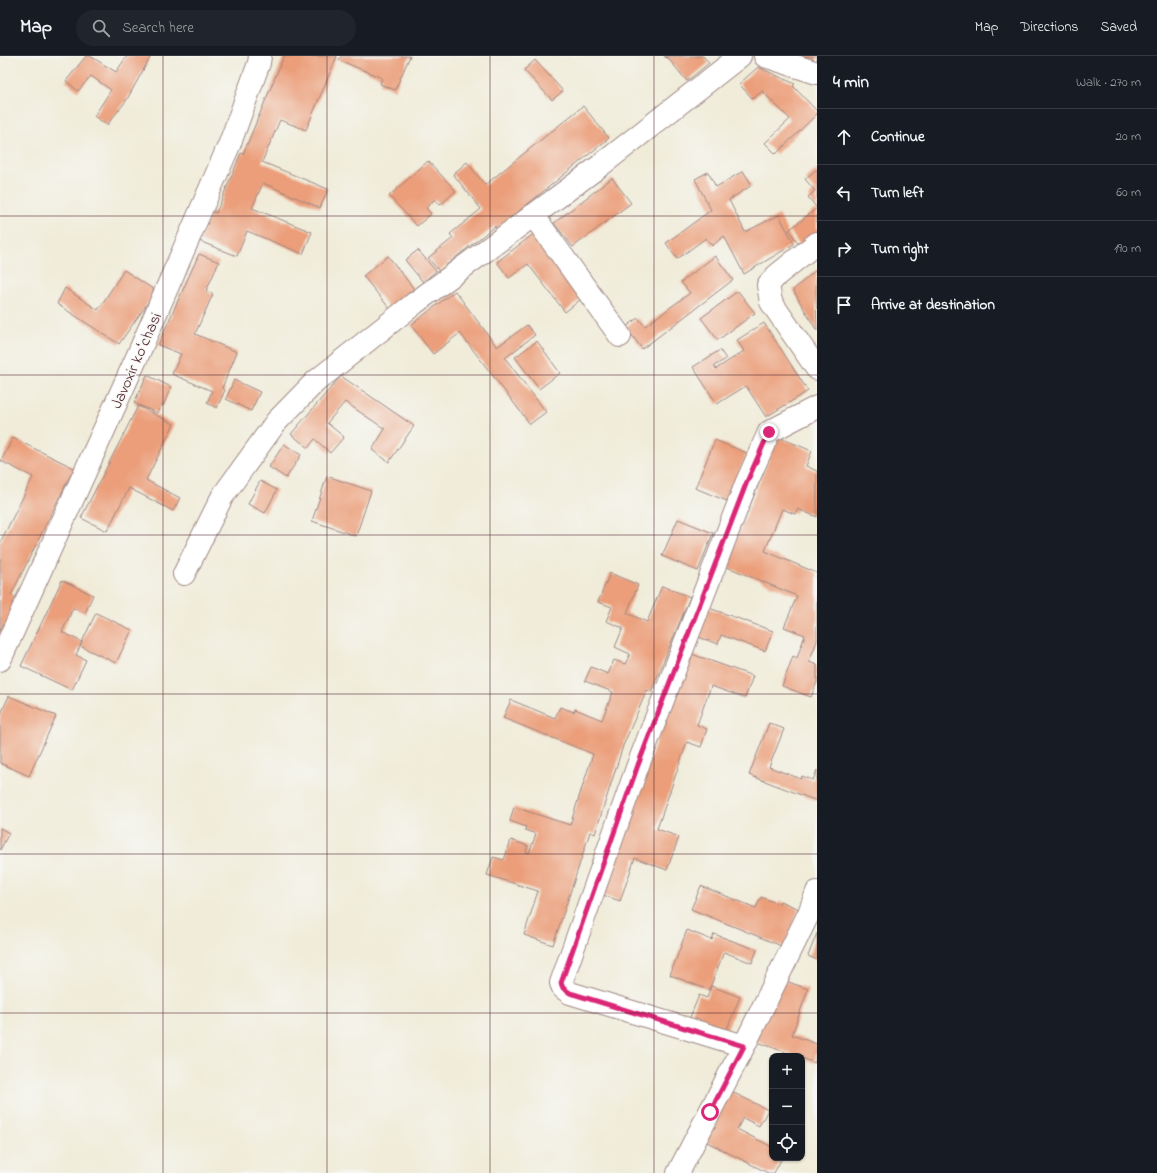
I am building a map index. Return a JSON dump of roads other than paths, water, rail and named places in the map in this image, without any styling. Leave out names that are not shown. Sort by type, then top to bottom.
[{"type":"street","name":"Javoxir koʻchasi","points":[[0,660],[137,356],[230,143],[259,63],[260,56]]},
{"type":"street","points":[[184,574],[222,497],[276,422],[310,388],[415,303],[601,165],[740,56]]},
{"type":"street","points":[[765,56],[817,73]]},
{"type":"street","points":[[533,215],[620,336]]},
{"type":"street","points":[[817,243],[777,275],[768,285],[771,302],[817,370]]},
{"type":"street","points":[[744,1046],[570,993],[563,988],[561,983],[638,765],[746,484],[769,432],[817,407]]},
{"type":"street","points":[[678,1173],[744,1046],[809,913],[817,892]]}]
